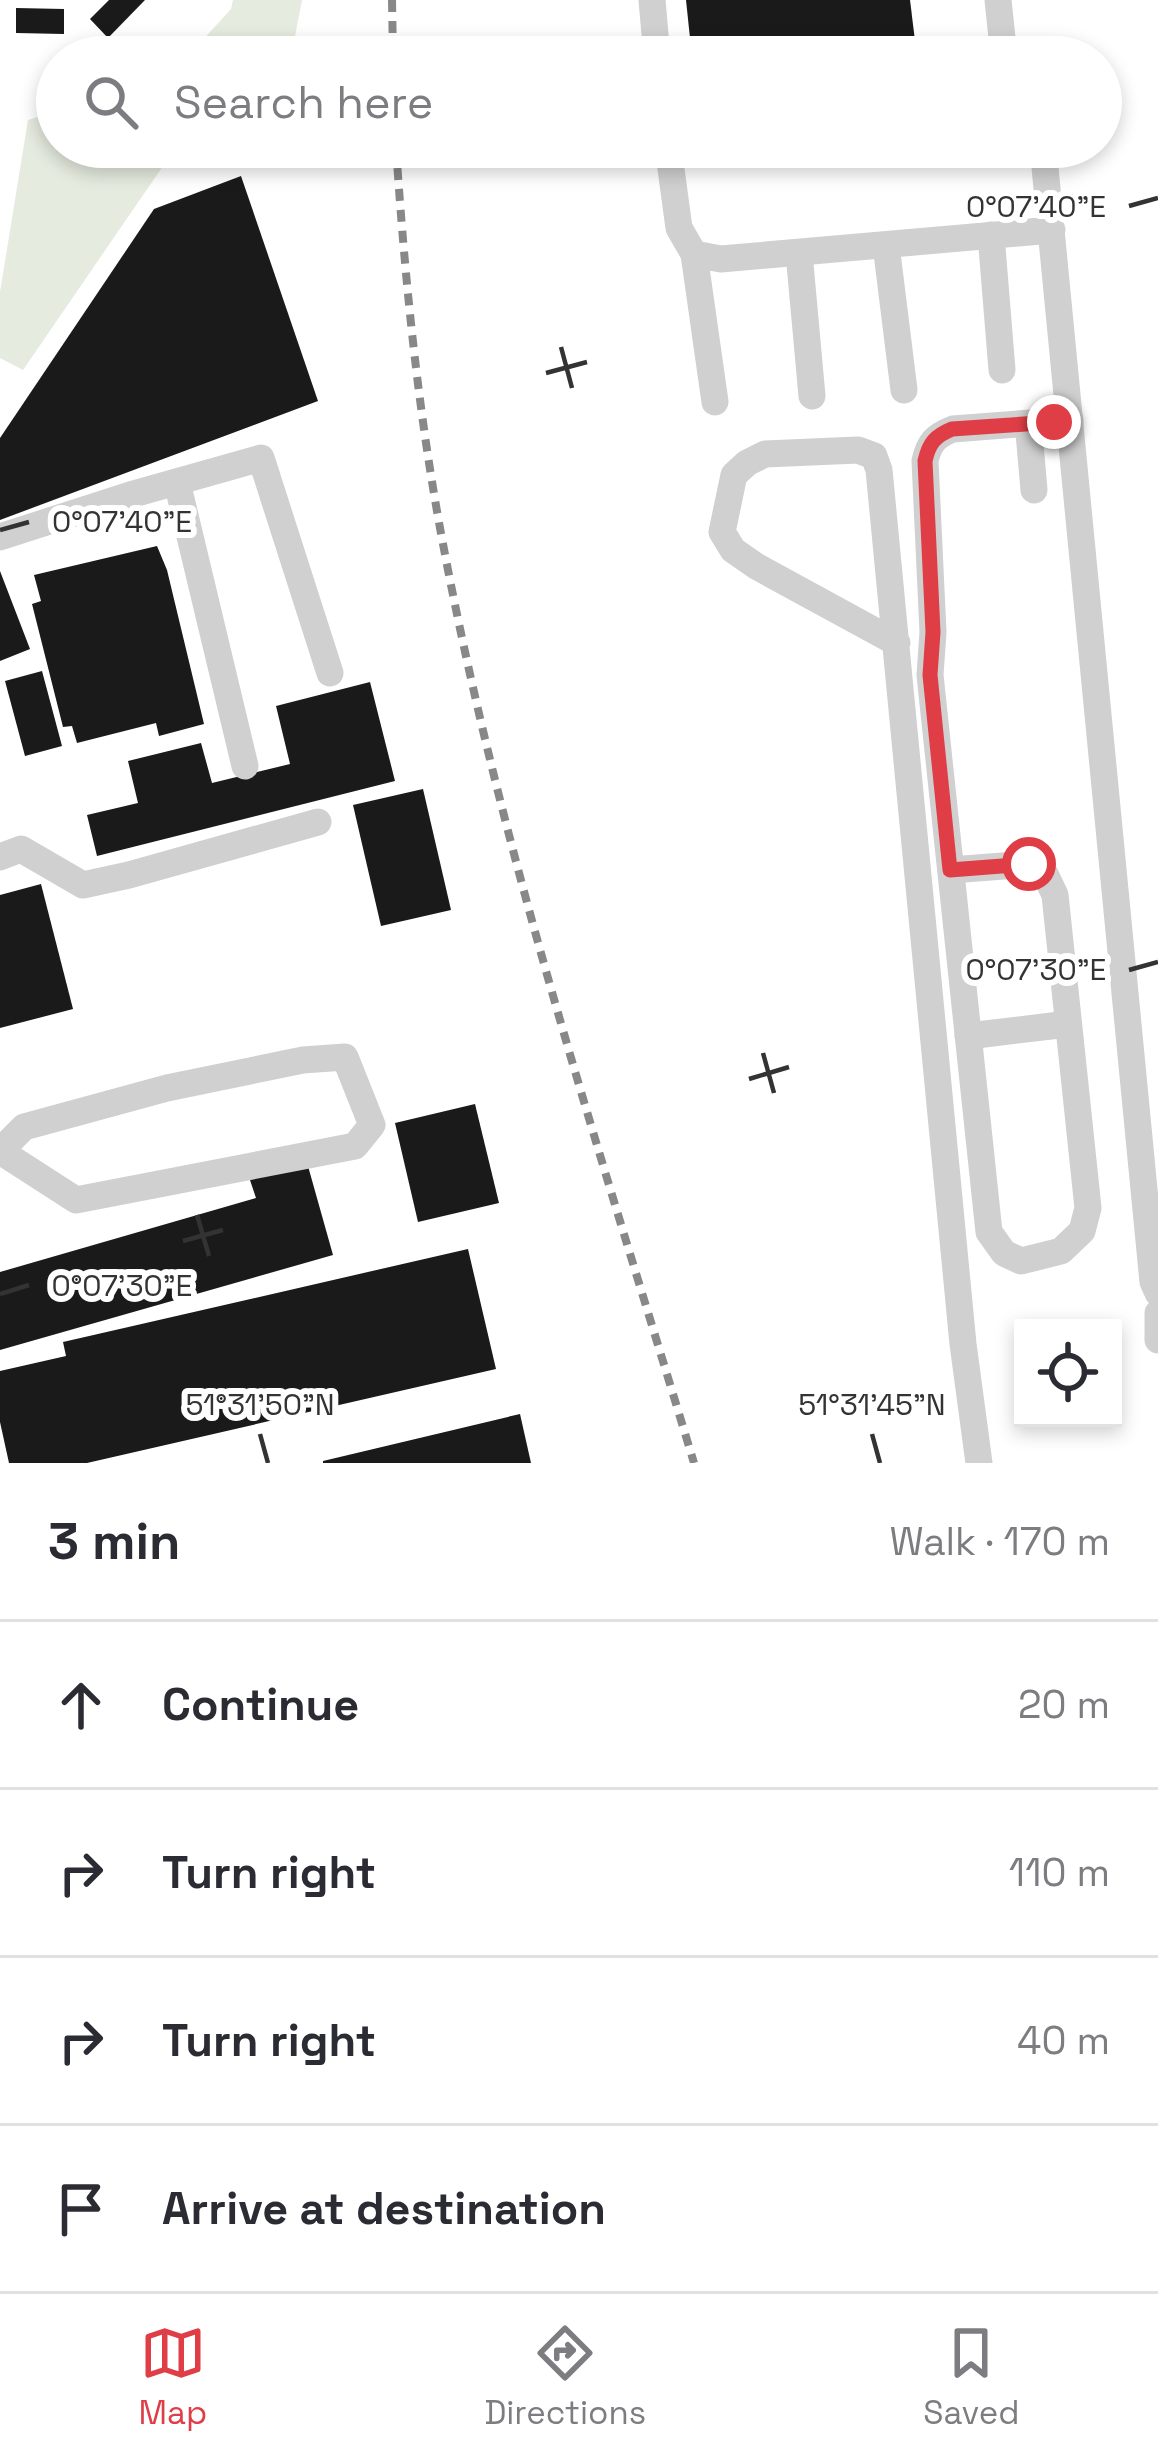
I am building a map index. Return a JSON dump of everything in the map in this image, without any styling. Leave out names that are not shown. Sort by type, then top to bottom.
[{"type":"lane","points":[[652,0],[655,36]]},
{"type":"lane","points":[[998,0],[1002,36]]},
{"type":"lane","points":[[671,168],[680,228],[694,254],[715,401]]},
{"type":"lane","points":[[1045,168],[1153,1282],[1158,1293]]},
{"type":"lane","points":[[694,254],[721,259],[1052,230]]},
{"type":"lane","points":[[991,236],[1001,370]]},
{"type":"lane","points":[[886,245],[904,390]]},
{"type":"lane","points":[[799,253],[812,396]]},
{"type":"lane","points":[[950,870],[1029,864],[1046,874],[1054,895],[1088,1208],[1082,1231],[1061,1251],[1021,1261],[1004,1253],[989,1232],[950,870],[930,675],[933,632],[925,461],[929,444],[952,429],[1070,420]]},
{"type":"lane","points":[[1029,433],[1034,490]]},
{"type":"lane","points":[[897,643],[733,550],[722,532],[734,475],[747,463],[765,454],[858,450],[874,456],[879,470],[897,643],[961,1321],[979,1463]]},
{"type":"lane","points":[[0,537],[261,458],[330,673]]},
{"type":"lane","points":[[177,482],[245,766]]},
{"type":"lane","points":[[0,857],[21,849],[83,885],[317,822]]},
{"type":"lane","points":[[968,1036],[1068,1024]]},
{"type":"lane","points":[[345,1057],[372,1125],[355,1146],[76,1200],[0,1151],[24,1127],[146,1094],[303,1060],[345,1057]]},
{"type":"lane","points":[[1158,1313],[1158,1340]]},
{"type":"shaded area","points":[[233,0],[302,0],[295,36],[206,36],[231,9]]},
{"type":"shaded area","points":[[36,118],[36,168],[162,168],[23,370],[0,358],[0,292],[28,120]]},
{"type":"building","points":[[109,0],[145,0],[110,36],[90,19]]},
{"type":"building","points":[[686,0],[910,0],[914,36],[690,36]]},
{"type":"building","points":[[16,8],[64,9],[64,34],[16,33]]},
{"type":"building","points":[[241,176],[318,401],[0,520],[0,438],[154,209]]},
{"type":"building","points":[[157,546],[204,724],[159,736],[156,723],[77,743],[72,726],[63,727],[32,604],[41,601],[34,575]]},
{"type":"building","points":[[0,571],[30,649],[0,661]]},
{"type":"building","points":[[42,671],[62,746],[25,756],[5,681]]},
{"type":"building","points":[[370,682],[395,781],[97,856],[87,815],[138,803],[128,761],[201,743],[212,783],[290,764],[276,706]]},
{"type":"building","points":[[423,789],[451,910],[381,926],[353,805]]},
{"type":"building","points":[[41,884],[73,1009],[0,1028],[0,895]]},
{"type":"building","points":[[475,1104],[499,1203],[418,1222],[395,1123]]},
{"type":"building","points":[[306,1159],[333,1255],[0,1350],[0,1272],[256,1198],[248,1174]]},
{"type":"building","points":[[468,1249],[496,1369],[87,1463],[9,1463],[0,1422],[0,1371],[66,1356],[63,1342]]},
{"type":"building","points":[[520,1414],[531,1463],[323,1463],[323,1461]]},
{"type":"railway","points":[[392,0],[393,36]]},
{"type":"railway","points":[[398,168],[420,396],[467,661],[556,1006],[694,1463]]},
{"type":"route","points":[[1029,864],[950,870],[930,675],[933,632],[925,461],[929,444],[952,429],[1054,422]]}]
